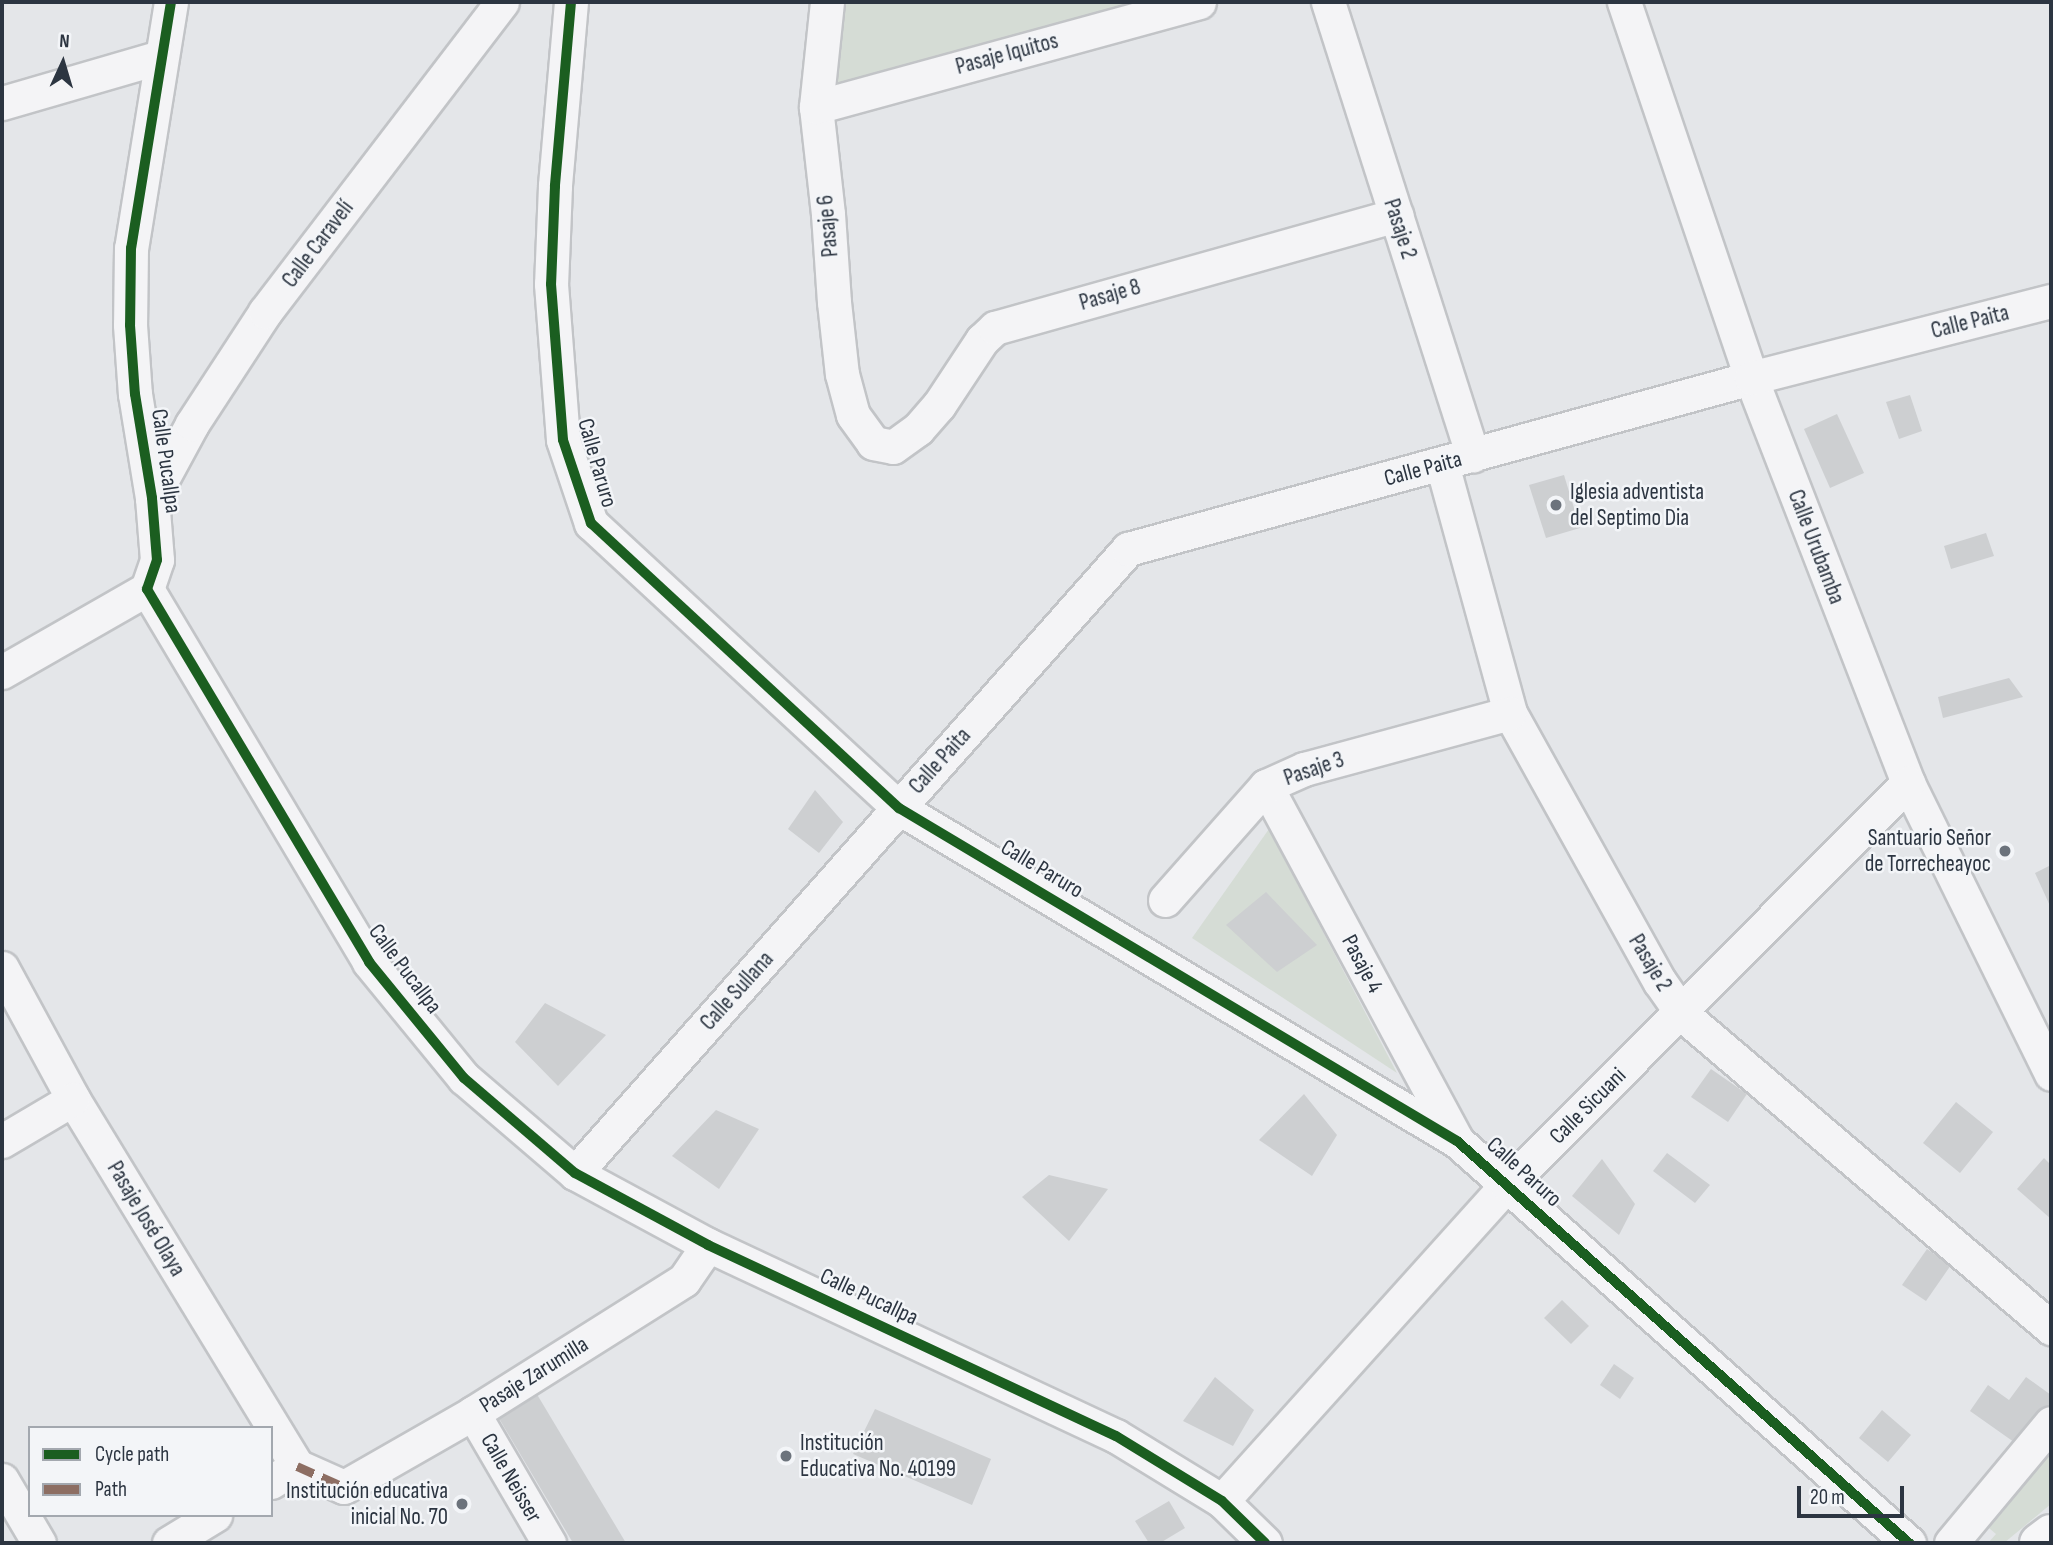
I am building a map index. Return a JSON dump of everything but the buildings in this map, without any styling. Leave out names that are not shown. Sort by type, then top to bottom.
[{"type":"main road","points":[[2039,1543],[2051,1534]]},
{"type":"street","name":"Calle Pucallpa","points":[[171,2],[131,248],[130,325],[135,394],[152,498],[157,560],[147,589],[369,962],[464,1078],[575,1173],[708,1245],[1116,1436],[1222,1501],[1265,1543]]},
{"type":"street","name":"Calle Caravelí","points":[[152,498],[192,424],[265,312],[502,2]]},
{"type":"street","name":"Calle Paruro","points":[[570,2],[555,186],[551,284],[563,440],[591,523],[899,808],[1457,1141],[1909,1543]]},
{"type":"street","name":"Pasaje 6","points":[[827,2],[816,107],[842,374],[853,415],[873,443]]},
{"type":"street","name":"Pasaje Iquitos","points":[[816,107],[1199,2]]},
{"type":"street","name":"Pasaje 2","points":[[1328,2],[1396,215],[1458,460],[1510,713],[1660,982],[1682,1013],[2051,1328]]},
{"type":"street","name":"Calle Urubamba","points":[[1624,2],[1751,377],[1908,783],[2051,1074]]},
{"type":"street","points":[[2,103],[160,57]]},
{"type":"street","name":"Pasaje 8","points":[[873,443],[893,447],[918,429],[939,405],[982,340],[995,328],[1396,215]]},
{"type":"street","name":"Calle Paita","points":[[899,808],[1128,549],[1751,377],[2051,301]]},
{"type":"street","points":[[2,672],[147,589]]},
{"type":"street","name":"Pasaje 3","points":[[1165,900],[1266,786],[1304,769],[1510,713]]},
{"type":"street","name":"Calle Sicuani","points":[[1222,1501],[1507,1185],[1682,1013],[1908,783]]},
{"type":"street","name":"Pasaje 4","points":[[1266,786],[1457,1141]]},
{"type":"street","name":"Calle Sullana","points":[[575,1173],[899,808]]},
{"type":"street","name":"Pasaje José Olaya","points":[[2,968],[257,1426]]},
{"type":"street","points":[[2,1141],[73,1099]]},
{"type":"street","name":"Pasaje Zarumilla","points":[[284,1474],[344,1487],[473,1413],[684,1280],[708,1245]]},
{"type":"street","name":"Calle Neisser","points":[[473,1413],[548,1543]]},
{"type":"street","points":[[1951,1543],[2051,1423]]},
{"type":"street","name":"Pasaje José Olaya","points":[[273,1454],[284,1474]]},
{"type":"street","points":[[2,1480],[39,1543]]},
{"type":"street","points":[[169,1543],[212,1517]]},
{"type":"shaded area","points":[[838,2],[1135,2],[830,92]]},
{"type":"shaded area","points":[[1269,829],[1397,1073],[1192,938]]},
{"type":"shaded area","points":[[2051,1430],[2051,1504],[2004,1543],[1988,1543],[1996,1534],[1977,1518]]},
{"type":"marked path","points":[[297,1466],[344,1487]]},
{"type":"cycle path","points":[[171,2],[131,248],[130,325],[135,394],[152,498],[157,560],[147,589],[369,962],[464,1078],[575,1173],[708,1245],[1116,1436],[1222,1501],[1265,1543]]},
{"type":"cycle path","points":[[571,2],[555,186],[551,284],[563,440],[591,523],[899,808],[1457,1141],[1909,1543]]},
{"type":"place","name":"Iglesia adventista del Septimo Dia","points":[[1556,505]]},
{"type":"place","name":"Santuario Señor de Torrecheayoc","points":[[2005,851]]},
{"type":"place","name":"Institución Educativa No. 40199","points":[[786,1456]]},
{"type":"place","name":"Institución educativa inicial No. 70","points":[[462,1504]]}]
